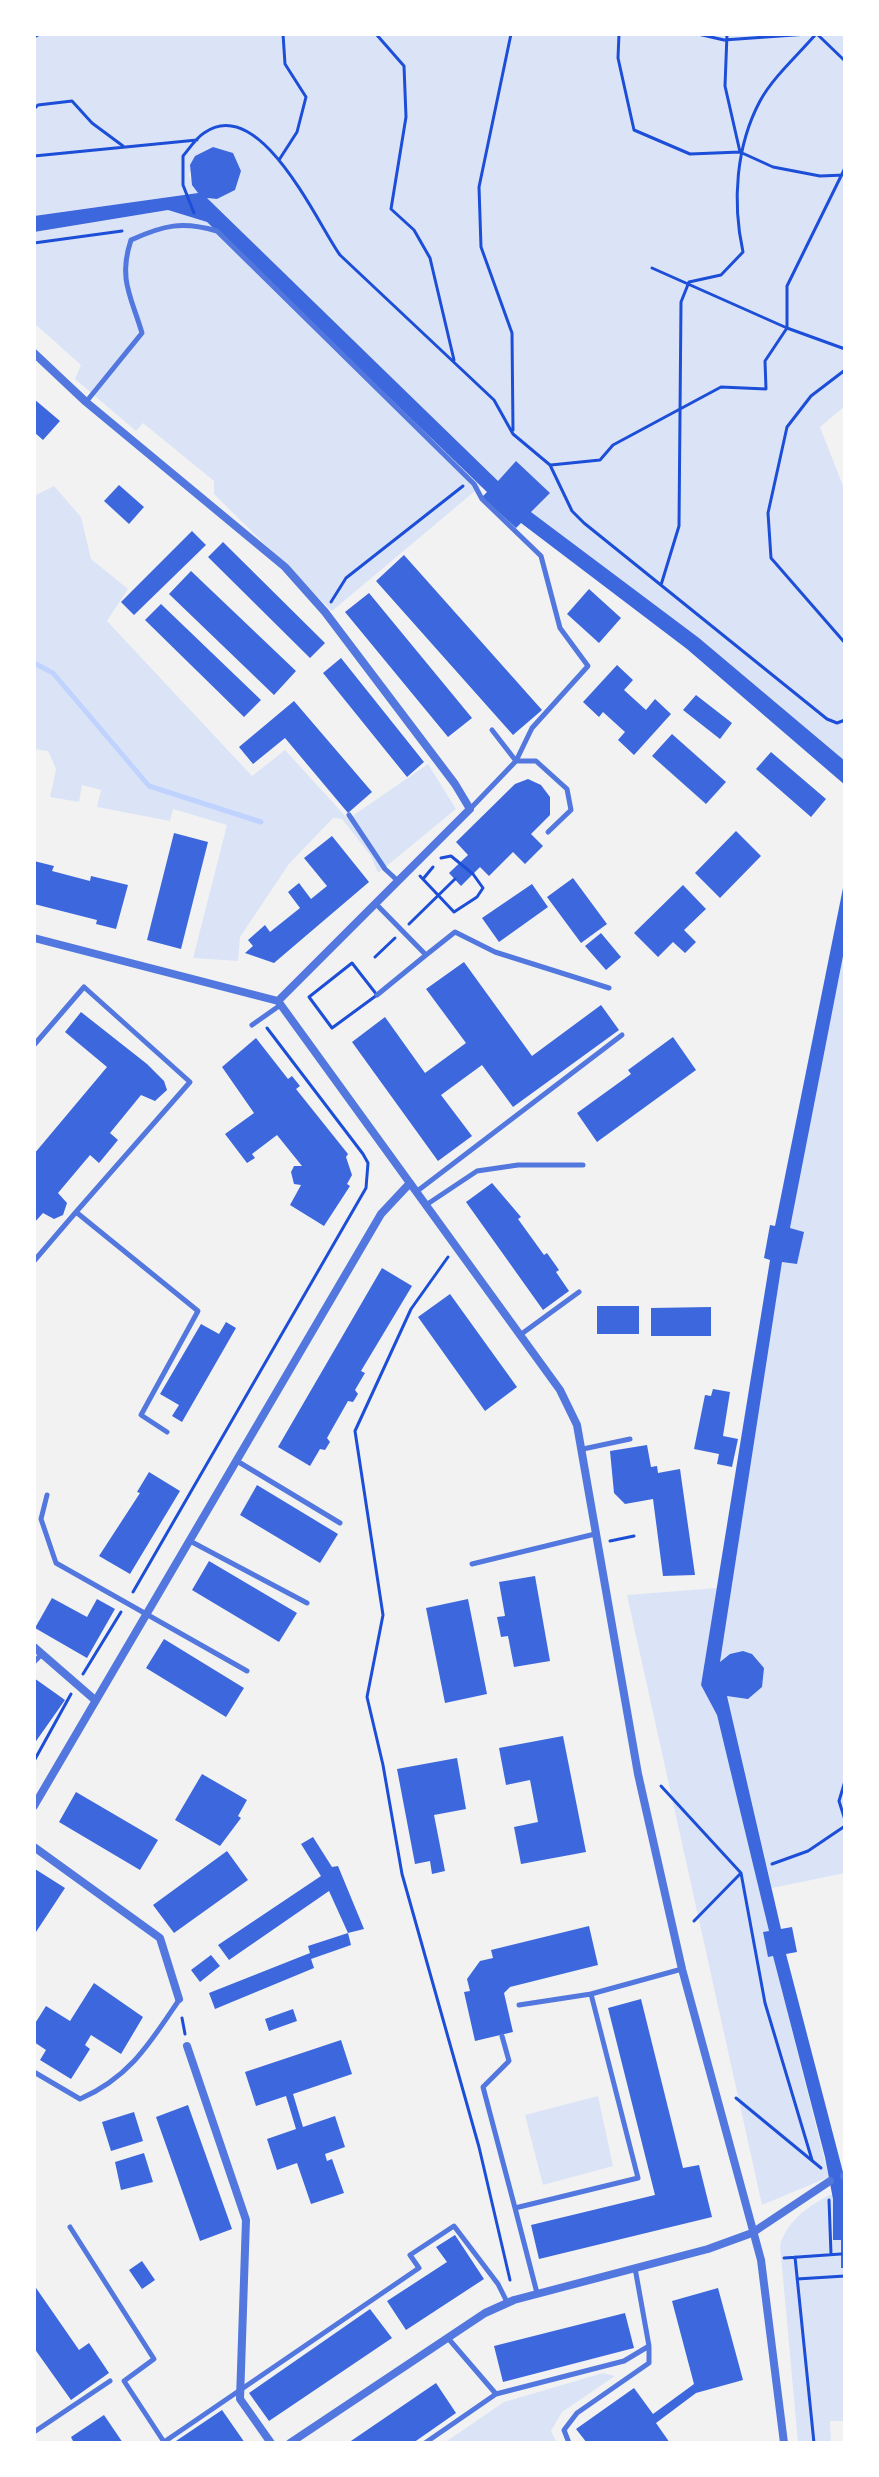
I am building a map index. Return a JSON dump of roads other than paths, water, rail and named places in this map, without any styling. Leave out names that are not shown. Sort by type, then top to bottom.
[{"type":"street","points":[[34,353],[86,402],[270,552],[325,612],[470,809],[279,1003]]},
{"type":"street","points":[[34,938],[279,1003],[566,1401],[583,1449],[638,1774],[682,1969],[766,2289],[784,2443]]},
{"type":"street","points":[[34,1806],[381,1214],[410,1183]]},
{"type":"street","points":[[38,1651],[95,1700]]},
{"type":"street","points":[[34,1847],[160,1938],[179,1999]]},
{"type":"street","points":[[187,2046],[246,2220],[240,2399],[271,2443]]},
{"type":"street","points":[[290,2443],[447,2337],[507,2303],[752,2233],[830,2181]]},
{"type":"lane","points":[[86,402],[142,333],[126,287],[123,263],[131,240],[153,230],[189,223],[217,231],[474,484],[482,499],[541,556],[560,628],[588,666],[532,728],[516,761],[470,809]]},
{"type":"lane","points":[[492,730],[516,761]]},
{"type":"lane","points":[[516,761],[536,761],[567,789],[571,810],[548,832]]},
{"type":"lane","points":[[349,815],[385,869],[398,882]]},
{"type":"lane","points":[[376,904],[426,955]]},
{"type":"lane","points":[[377,995],[455,932],[495,952],[609,988]]},
{"type":"lane","points":[[34,1045],[84,987],[190,1082],[34,1261]]},
{"type":"lane","points":[[252,1025],[279,1003]]},
{"type":"lane","points":[[416,1192],[622,1035]]},
{"type":"lane","points":[[426,1205],[477,1171],[518,1165],[583,1165]]},
{"type":"lane","points":[[76,1212],[198,1311],[141,1415],[167,1432]]},
{"type":"lane","points":[[520,1335],[579,1292]]},
{"type":"lane","points":[[583,1449],[630,1439]]},
{"type":"lane","points":[[236,1461],[340,1523]]},
{"type":"lane","points":[[47,1495],[41,1519],[56,1563],[145,1617],[247,1671]]},
{"type":"lane","points":[[472,1564],[595,1534]]},
{"type":"lane","points":[[189,1541],[307,1603]]},
{"type":"lane","points":[[34,1662],[38,1651]]},
{"type":"lane","points":[[519,2005],[591,1994],[682,1969]]},
{"type":"lane","points":[[515,2208],[638,2178],[591,1994]]},
{"type":"lane","points":[[34,2072],[80,2099],[96,2092],[136,2062],[179,1999]]},
{"type":"lane","points":[[502,2036],[509,2061],[483,2087],[537,2294]]},
{"type":"lane","points":[[70,2227],[154,2359],[124,2381],[164,2442],[419,2268],[410,2255],[454,2226],[498,2284],[507,2303]]},
{"type":"lane","points":[[569,2443],[564,2430],[574,2418],[649,2363],[649,2346],[635,2268]]},
{"type":"lane","points":[[447,2337],[496,2394]]},
{"type":"lane","points":[[425,2443],[496,2394],[624,2361],[649,2346]]},
{"type":"lane","points":[[34,2432],[110,2381]]},
{"type":"waterway","points":[[34,663],[53,673],[149,786],[261,822]]}]
